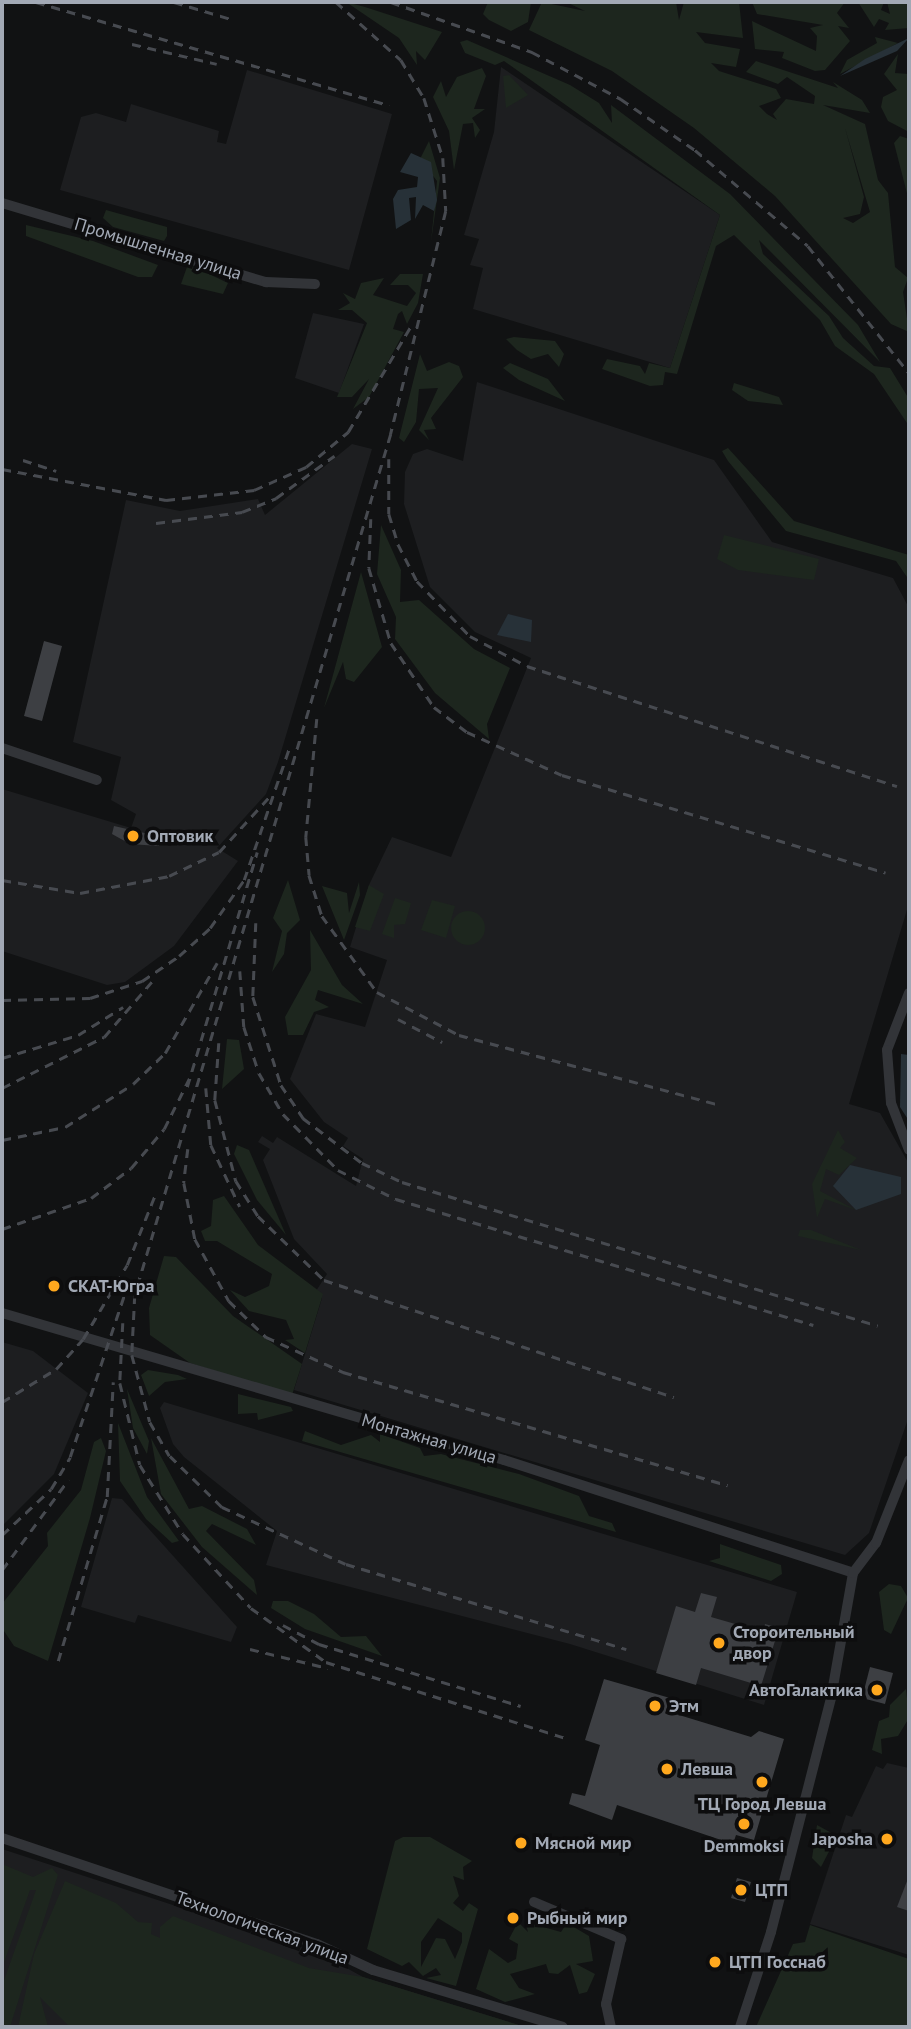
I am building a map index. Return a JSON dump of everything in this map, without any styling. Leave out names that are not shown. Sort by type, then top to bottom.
[{"type":"street","name":"Промышленная улица","points":[[2,203],[266,282],[315,284]]},
{"type":"street","points":[[2,748],[97,780]]},
{"type":"street","points":[[909,993],[887,1050],[891,1103],[909,1150]]},
{"type":"street","name":"Монтажная улица","points":[[2,1313],[504,1461],[853,1573]]},
{"type":"street","points":[[740,2027],[771,1933],[831,1698],[853,1573],[876,1542],[909,1460]]},
{"type":"street","name":"Технологическая улица","points":[[2,1838],[223,1912],[356,1962],[563,2027]]},
{"type":"street","points":[[534,1902],[621,1939],[606,2004],[611,2027]]},
{"type":"shaded area","points":[[346,2],[442,32],[425,60],[416,51],[417,65],[399,38]]},
{"type":"shaded area","points":[[488,2],[531,2],[528,22],[511,31],[489,20],[483,14]]},
{"type":"shaded area","points":[[542,2],[585,11],[566,2],[676,2],[679,20],[684,2],[739,2],[743,38],[696,32],[705,43],[740,49],[736,67],[711,63],[719,71],[776,89],[781,98],[759,106],[767,114],[777,120],[773,114],[786,99],[814,104],[815,96],[787,77],[778,84],[746,72],[756,61],[838,88],[833,82],[862,100],[870,113],[823,105],[865,124],[878,180],[888,193],[895,267],[908,278],[903,292],[909,332],[891,324],[775,196],[694,128],[612,71],[529,30]],"holes":[[[845,128],[870,212],[853,223],[843,218],[860,214],[864,197]]]},
{"type":"shaded area","points":[[752,2],[845,2],[837,13],[849,28],[838,26],[850,41],[825,70],[815,71],[782,58],[784,52],[755,49],[752,21],[816,51],[817,36],[810,28],[823,25],[757,14]]},
{"type":"shaded area","points":[[858,2],[884,2],[881,10],[890,14],[887,2],[909,2],[909,28],[885,30],[889,23],[879,19],[874,27]]},
{"type":"shaded area","points":[[875,37],[898,43],[840,74],[847,60],[877,43]]},
{"type":"shaded area","points":[[909,38],[897,51],[840,76],[865,59]]},
{"type":"shaded area","points":[[467,40],[570,85],[599,103],[612,123],[611,105],[730,194],[858,325],[880,362],[759,240],[763,254],[829,316],[843,338],[874,366],[890,368],[909,399],[909,426],[874,374],[835,346],[820,320],[734,235],[716,246],[677,374],[665,372],[663,385],[650,386],[602,369],[607,359],[640,366],[645,374],[649,363],[670,368],[720,215],[504,61],[495,65],[465,53],[460,42]]},
{"type":"shaded area","points":[[898,54],[895,73],[909,74],[909,132],[888,121],[881,107],[883,97],[897,90],[884,74]]},
{"type":"shaded area","points":[[501,67],[720,215],[670,368],[473,309],[483,268],[470,265],[479,239],[464,235],[494,132]]},
{"type":"shaded area","points":[[482,68],[486,76],[474,109],[485,109],[472,118],[480,130],[475,138],[473,123],[463,124],[454,170],[449,131],[433,97],[441,81],[446,97],[457,77]]},
{"type":"shaded area","points":[[247,70],[392,114],[349,270],[60,190],[81,117],[96,113],[126,122],[131,104],[219,131],[217,142],[226,144]]},
{"type":"shaded area","points":[[509,75],[528,95],[506,108],[503,76]]},
{"type":"shaded area","points":[[900,136],[909,139],[909,201],[894,143]]},
{"type":"shaded area","points":[[429,141],[440,178],[431,242],[437,181],[420,159]]},
{"type":"shaded area","points":[[411,153],[431,162],[437,200],[434,211],[423,205],[415,219],[416,197],[409,198],[411,220],[396,229],[393,199],[398,190],[417,187],[418,177],[400,172]]},
{"type":"shaded area","points":[[106,210],[167,227],[167,236],[164,241],[113,227],[103,218]]},
{"type":"shaded area","points":[[26,225],[93,241],[158,265],[152,277],[138,277],[26,236]]},
{"type":"shaded area","points":[[188,264],[228,283],[223,294],[181,284]]},
{"type":"shaded area","points":[[400,274],[423,274],[418,303],[407,324],[402,311],[398,314],[393,329],[404,332],[369,397],[353,409],[369,379],[352,397],[337,397],[367,323],[352,310],[338,310],[350,303],[343,293],[355,299],[361,283],[384,278],[373,295],[407,306],[416,293],[408,285],[390,285]]},
{"type":"shaded area","points":[[313,313],[364,324],[339,393],[295,378]]},
{"type":"shaded area","points":[[514,337],[555,341],[564,354],[559,367],[548,354],[531,359],[517,350],[506,339]]},
{"type":"shaded area","points":[[420,354],[427,371],[449,362],[459,366],[463,377],[431,418],[436,429],[424,430],[429,440],[419,430],[438,388],[419,389],[416,422],[404,442],[399,438]]},
{"type":"shaded area","points":[[510,363],[548,379],[565,401],[519,380],[503,368]]},
{"type":"shaded area","points":[[477,382],[714,460],[772,542],[893,578],[909,608],[909,903],[849,1104],[880,1113],[909,1164],[909,1416],[869,1533],[845,1555],[294,1390],[322,1298],[316,1291],[327,1274],[294,1239],[263,1160],[270,1149],[258,1142],[262,1136],[273,1143],[277,1137],[356,1186],[363,1159],[343,1146],[348,1138],[324,1122],[290,1079],[316,1014],[365,1027],[387,960],[350,947],[369,885],[392,837],[451,857],[531,658],[475,632],[430,587],[404,504],[405,472],[413,454],[427,449],[463,461]]},
{"type":"shaded area","points":[[734,383],[779,397],[783,405],[748,401],[732,390]]},
{"type":"shaded area","points":[[352,444],[372,449],[278,762],[266,794],[217,848],[238,861],[174,946],[125,982],[107,985],[2,951],[2,789],[131,828],[136,814],[111,800],[121,757],[73,742],[126,500],[180,511],[258,499],[265,515]]},
{"type":"shaded area","points":[[728,448],[794,521],[909,555],[909,580],[896,561],[786,531],[728,461],[722,451]]},
{"type":"shaded area","points":[[381,525],[401,570],[400,602],[419,600],[474,649],[510,668],[487,724],[489,739],[435,693],[395,639],[396,617],[377,574]]},
{"type":"shaded area","points":[[724,535],[819,559],[814,580],[738,570],[717,559]]},
{"type":"shaded area","points":[[361,572],[382,647],[354,682],[346,679],[343,662],[324,708]]},
{"type":"shaded area","points":[[508,614],[532,620],[531,642],[497,635]]},
{"type":"shaded area","points":[[288,880],[300,920],[287,933],[284,954],[272,972],[282,931],[273,918]]},
{"type":"shaded area","points":[[359,882],[360,895],[344,940],[322,886],[347,893],[349,913]]},
{"type":"shaded area","points":[[369,885],[384,894],[370,931],[355,927]]},
{"type":"shaded area","points":[[395,898],[411,903],[405,924],[394,925],[394,938],[382,934]]},
{"type":"shaded area","points":[[432,900],[455,906],[446,938],[421,930]]},
{"type":"shaded area","points":[[468,911],[480,916],[485,928],[480,940],[468,945],[456,940],[451,928],[456,916]]},
{"type":"shaded area","points":[[310,930],[342,985],[363,1004],[318,990],[315,1000],[329,1007],[314,1012],[303,1035],[288,1035],[285,1017],[311,970]]},
{"type":"shaded area","points":[[227,1039],[239,1040],[244,1069],[222,1089]]},
{"type":"shaded area","points":[[901,1054],[909,1055],[909,1121],[900,1107]]},
{"type":"shaded area","points":[[838,1130],[845,1142],[840,1148],[857,1158],[839,1175],[826,1169],[820,1191],[856,1210],[825,1199],[817,1218],[812,1184]]},
{"type":"shaded area","points":[[237,1145],[249,1150],[286,1235],[257,1200],[234,1154]]},
{"type":"shaded area","points":[[850,1165],[901,1177],[901,1194],[856,1210],[833,1186]]},
{"type":"shaded area","points":[[224,1196],[258,1245],[323,1294],[305,1353],[285,1340],[294,1339],[286,1320],[249,1311],[230,1290],[245,1297],[269,1286],[272,1274],[217,1241],[205,1241],[201,1231],[211,1226],[213,1200]]},
{"type":"shaded area","points":[[800,1230],[811,1230],[861,1250],[798,1236]]},
{"type":"shaded area","points":[[164,1256],[176,1257],[233,1316],[302,1364],[292,1395],[190,1363],[150,1335],[149,1308]]},
{"type":"shaded area","points":[[2,1342],[33,1351],[88,1393],[54,1474],[2,1526]]},
{"type":"shaded area","points":[[148,1370],[187,1379],[165,1382],[149,1396],[141,1375]]},
{"type":"shaded area","points":[[127,1389],[149,1441],[147,1454],[133,1428]]},
{"type":"shaded area","points":[[238,1394],[291,1407],[293,1411],[258,1420],[257,1413],[238,1414]]},
{"type":"shaded area","points":[[164,1402],[797,1592],[764,1705],[570,1644],[266,1565],[277,1531],[184,1457],[173,1444],[160,1408]]},
{"type":"shaded area","points":[[118,1423],[147,1497],[179,1541],[172,1543],[146,1519],[120,1481]]},
{"type":"shaded area","points":[[305,1431],[341,1445],[371,1435],[380,1442],[380,1434],[420,1448],[424,1456],[441,1454],[519,1474],[579,1496],[589,1516],[612,1523],[616,1532],[302,1441]]},
{"type":"shaded area","points":[[101,1438],[106,1451],[90,1518],[48,1661],[14,1646],[2,1628],[2,1604],[48,1546],[47,1533],[81,1490],[94,1442]]},
{"type":"shaded area","points":[[151,1438],[189,1509],[202,1506],[247,1529],[256,1545],[212,1524],[206,1531],[254,1580],[257,1595],[202,1547],[161,1494]]},
{"type":"shaded area","points":[[112,1498],[122,1499],[237,1627],[231,1642],[138,1615],[135,1623],[81,1607]]},
{"type":"shaded area","points":[[720,1544],[781,1565],[782,1574],[771,1581],[709,1561],[720,1558]]},
{"type":"shaded area","points":[[889,1584],[901,1586],[908,1598],[891,1634],[884,1630],[879,1592]]},
{"type":"shaded area","points":[[273,1601],[288,1601],[314,1614],[341,1637],[366,1636],[382,1656],[305,1629],[271,1608]]},
{"type":"shaded area","points":[[906,1689],[909,1718],[898,1736],[881,1739],[882,1754],[872,1750],[879,1721],[889,1717],[890,1705]]},
{"type":"shaded area","points":[[887,1763],[909,1768],[909,1955],[810,1924],[846,1815],[852,1817],[876,1766],[883,1769]]},
{"type":"shaded area","points":[[817,1825],[837,1836],[821,1867],[812,1858]]},
{"type":"shaded area","points":[[403,1837],[430,1837],[472,1861],[463,1867],[464,1880],[453,1876],[459,1896],[453,1903],[463,1911],[469,1903],[478,1909],[456,1986],[426,1978],[441,1975],[436,1968],[423,1976],[409,1962],[402,1966],[367,1949],[395,1841]],"holes":[[[438,1918],[462,1933],[462,1942],[455,1959],[445,1939],[436,1938],[421,1967],[421,1942]]]},
{"type":"shaded area","points":[[2,1849],[319,1953],[363,1977],[525,2027],[2,2027]]},
{"type":"shaded area","points":[[2,1864],[33,1877],[52,1868],[58,1875],[10,2027],[2,2027],[2,1986],[36,1890],[30,1890],[2,1968]]},
{"type":"shaded area","points":[[65,1881],[116,1903],[138,1922],[152,1923],[151,1934],[160,1938],[160,1927],[173,1916],[309,1968],[363,1977],[525,2027],[70,2027],[40,1997],[48,2027],[18,2027],[34,1954]]},
{"type":"shaded area","points":[[518,1922],[528,1932],[525,1922],[561,1932],[567,1923],[589,1936],[593,1961],[576,1964],[595,1974],[587,1992],[579,1994],[570,1965],[558,1974],[549,1973],[546,1964],[510,1974],[519,1988],[535,1994],[505,2002],[476,1989],[489,1949],[508,1963],[516,1959],[518,1944],[509,1939]]},
{"type":"shaded area","points":[[810,1925],[909,1959],[909,2027],[756,2027],[793,1944],[805,1942]]},
{"type":"building","points":[[44,641],[62,646],[42,721],[24,716]]},
{"type":"building","name":"Оптовик","points":[[114,826],[162,837],[159,846],[130,844],[112,834]]},
{"type":"building","name":"Стороительный двор","points":[[701,1593],[717,1597],[711,1617],[763,1632],[765,1624],[779,1628],[761,1686],[701,1668],[696,1685],[656,1673],[676,1606],[695,1612]]},
{"type":"building","name":"АвтоГалактика","points":[[870,1667],[893,1673],[885,1704],[862,1698]]},
{"type":"building","name":"Левша","points":[[604,1679],[670,1698],[666,1711],[751,1737],[759,1731],[784,1739],[754,1840],[736,1835],[733,1844],[617,1805],[612,1820],[569,1804],[572,1793],[585,1796],[600,1745],[585,1740]]},
{"type":"building","points":[[909,1876],[909,1911],[897,1907]]},
{"type":"building","name":"ЦТП","points":[[737,1878],[751,1882],[745,1902],[731,1898]]},
{"type":"railway","points":[[36,2],[389,105]]},
{"type":"railway","points":[[174,2],[231,19]]},
{"type":"railway","points":[[336,2],[401,60],[424,98],[443,158],[446,211],[391,434],[135,1295],[132,1355],[150,1422],[170,1456],[222,1507],[346,1564],[626,1649]]},
{"type":"railway","points":[[391,2],[532,52],[621,99],[695,150],[808,246],[909,373]]},
{"type":"railway","points":[[132,44],[217,64]]},
{"type":"railway","points":[[2,469],[166,500],[254,490],[306,467],[348,432],[412,324]]},
{"type":"railway","points":[[156,523],[242,512],[276,498],[334,456]]},
{"type":"railway","points":[[389,459],[389,514],[398,544],[417,581],[470,636],[527,666],[897,786]]},
{"type":"railway","points":[[23,460],[56,471]]},
{"type":"railway","points":[[371,519],[369,568],[391,643],[434,707],[467,732],[562,775],[886,873]]},
{"type":"railway","points":[[317,719],[306,837],[309,875],[322,916],[377,992],[459,1035],[720,1105]]},
{"type":"railway","points":[[2,1000],[90,998],[142,981],[179,956],[210,928],[244,880],[290,746]]},
{"type":"railway","points":[[2,880],[80,893],[169,876],[219,852],[269,797]]},
{"type":"railway","points":[[187,1087],[257,852]]},
{"type":"railway","points":[[256,923],[253,997],[281,1085],[303,1118],[362,1163],[402,1182],[878,1326]]},
{"type":"railway","points":[[2,1140],[65,1127],[133,1084],[165,1053],[217,963]]},
{"type":"railway","points":[[240,971],[244,1027],[259,1073],[283,1114],[338,1170],[396,1199],[813,1325]]},
{"type":"railway","points":[[2,1088],[104,1037],[155,978]]},
{"type":"railway","points":[[2,1058],[78,1035],[123,1007]]},
{"type":"railway","points":[[398,1019],[442,1042]]},
{"type":"railway","points":[[219,1043],[215,1100],[236,1181],[258,1216],[324,1280],[674,1397]]},
{"type":"railway","points":[[2,1229],[91,1198],[131,1168],[164,1129],[189,1079]]},
{"type":"railway","points":[[206,1088],[211,1145],[240,1207]]},
{"type":"railway","points":[[188,1149],[184,1183],[195,1239],[229,1301],[266,1337],[343,1372],[728,1485]]},
{"type":"railway","points":[[2,1402],[56,1369],[83,1339],[127,1265],[155,1195]]},
{"type":"railway","points":[[2,1535],[51,1489],[70,1457],[129,1281]]},
{"type":"railway","points":[[123,1323],[120,1383],[140,1465],[183,1534],[251,1608],[326,1662],[569,1739]]},
{"type":"railway","points":[[58,1661],[107,1497],[113,1382]]},
{"type":"railway","points":[[2,1570],[68,1480]]},
{"type":"railway","points":[[283,1625],[319,1644],[521,1706]]},
{"type":"railway","points":[[250,1649],[328,1668]]},
{"type":"place","name":"Оптовик","points":[[133,836]]},
{"type":"place","name":"СКАТ-Югра","points":[[54,1286]]},
{"type":"place","name":"Стороительный двор","points":[[719,1643]]},
{"type":"place","name":"АвтоГалактика","points":[[877,1690]]},
{"type":"place","name":"Этм","points":[[655,1706]]},
{"type":"place","name":"Левша","points":[[667,1769]]},
{"type":"place","name":"ТЦ Город Левша","points":[[762,1782]]},
{"type":"place","name":"Demmoksi","points":[[744,1824]]},
{"type":"place","name":"Japosha","points":[[887,1839]]},
{"type":"place","name":"Мясной мир","points":[[521,1843]]},
{"type":"place","name":"ЦТП","points":[[741,1890]]},
{"type":"place","name":"Рыбный мир","points":[[513,1918]]},
{"type":"place","name":"ЦТП Госснаб","points":[[715,1962]]}]
